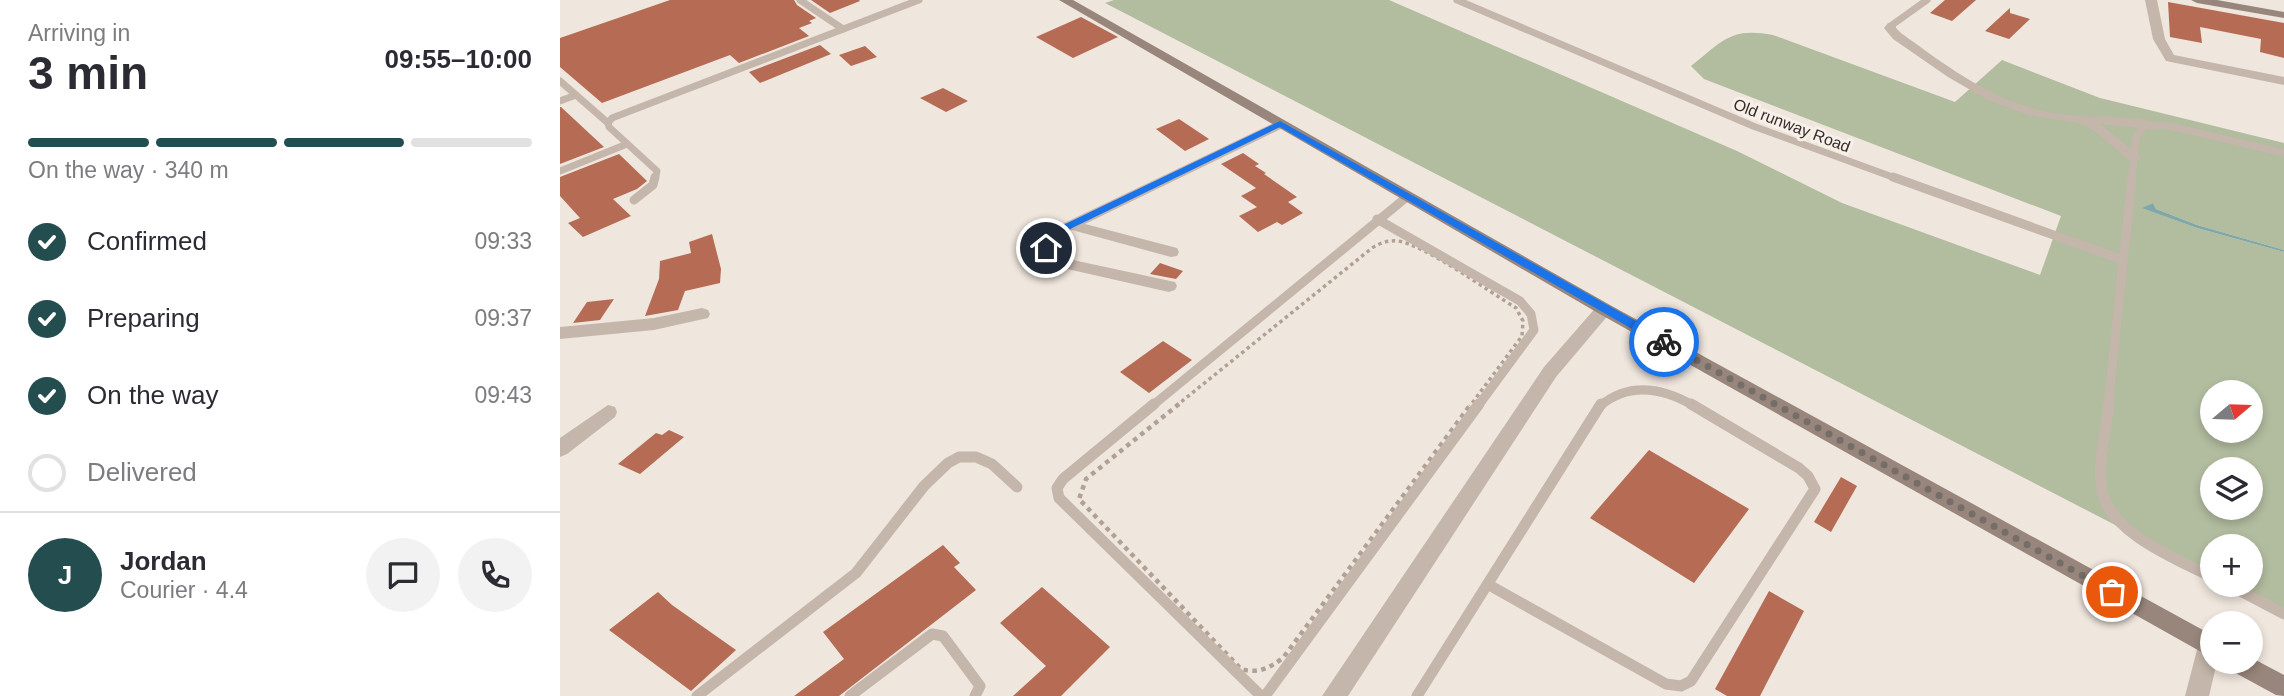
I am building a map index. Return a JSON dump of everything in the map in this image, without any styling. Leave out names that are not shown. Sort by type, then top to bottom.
[{"type":"street","points":[[2151,0],[2160,43],[2170,58],[2284,81]]},
{"type":"street","points":[[2197,0],[2284,15]]},
{"type":"street","points":[[1071,1],[1604,309],[2200,640]]},
{"type":"street","points":[[1892,25],[1890,28],[1897,36],[1953,77],[1993,100],[2050,117],[2134,121],[2150,125]]},
{"type":"street","points":[[2082,120],[2102,130],[2134,157]]},
{"type":"street","points":[[1169,286],[1054,261],[1045,256],[1046,248],[1057,233],[1280,124]]},
{"type":"street","points":[[1074,226],[1171,252]]},
{"type":"street","points":[[1334,696],[1550,372],[1604,309]]},
{"type":"street","points":[[560,333],[654,324],[702,314]]},
{"type":"street","points":[[560,449],[608,412]]},
{"type":"street","points":[[2197,696],[2203,674]]},
{"type":"street","points":[[2260,674],[2284,687]]},
{"type":"lane","points":[[800,0],[843,29]]},
{"type":"lane","points":[[608,123],[612,118],[662,97],[919,0]]},
{"type":"lane","name":"Old runway Road","points":[[1457,0],[1753,126],[2123,260]]},
{"type":"lane","points":[[1892,25],[1927,0]]},
{"type":"lane","points":[[560,81],[657,171],[653,185],[634,200]]},
{"type":"lane","points":[[560,101],[576,96]]},
{"type":"lane","points":[[2200,570],[2133,532],[2107,506],[2103,496],[2103,458],[2138,132],[2150,125],[2176,127],[2284,153]]},
{"type":"lane","points":[[560,171],[628,144]]},
{"type":"lane","points":[[1377,219],[1520,301],[1530,310],[1535,321],[1534,330],[1263,696],[1059,498],[1058,488],[1073,470],[1377,219],[1408,196]]},
{"type":"lane","points":[[1417,696],[1601,404],[1637,388],[1654,388],[1674,394],[1799,468],[1808,476],[1815,489],[1691,681],[1681,686],[1666,684],[1489,585]]},
{"type":"lane","points":[[697,696],[827,597],[870,559],[918,495],[958,457],[973,456],[991,461],[1017,487]]},
{"type":"lane","points":[[2252,597],[2284,614]]},
{"type":"lane","points":[[850,696],[932,635],[943,636],[980,686],[975,696]]},
{"type":"path","points":[[1396,241],[1416,247],[1517,308],[1524,321],[1522,336],[1283,658],[1265,671],[1255,674],[1241,669],[1079,499],[1086,479],[1383,242],[1396,241]]},
{"type":"green space","points":[[1114,0],[1389,0],[1737,151],[1842,203],[2040,275],[2061,216],[1704,79],[1691,66],[1728,38],[1747,33],[1773,35],[1955,102],[2002,60],[2100,98],[2284,143],[2284,250],[2197,225],[2156,209],[2153,203],[2143,208],[2197,228],[2284,252],[2284,612],[2254,597],[2263,597],[2263,534],[2200,534],[2200,569],[1105,3]]},
{"type":"water","points":[[2153,203],[2156,209],[2197,225],[2284,252],[2197,228],[2142,208]]},
{"type":"building","points":[[670,0],[794,0],[816,18],[809,21],[812,23],[799,28],[809,36],[739,63],[730,55],[602,103],[560,67],[560,38]]},
{"type":"building","points":[[811,0],[859,0],[860,1],[830,13]]},
{"type":"building","points":[[1945,0],[1976,0],[1952,21],[1930,13]]},
{"type":"building","points":[[2168,2],[2284,23],[2284,58],[2260,52],[2261,39],[2200,27],[2202,43],[2170,37]]},
{"type":"building","points":[[2010,8],[2010,13],[2030,19],[2009,39],[1985,31]]},
{"type":"building","points":[[1081,17],[1118,37],[1073,58],[1036,37]]},
{"type":"building","points":[[820,45],[831,54],[760,83],[749,72]]},
{"type":"building","points":[[865,46],[877,57],[851,66],[839,55]]},
{"type":"building","points":[[943,88],[968,101],[946,112],[920,98]]},
{"type":"building","points":[[561,107],[604,147],[560,164]]},
{"type":"building","points":[[1179,119],[1209,139],[1185,151],[1156,129]]},
{"type":"building","points":[[1243,153],[1259,164],[1255,166],[1266,173],[1264,174],[1297,197],[1288,202],[1303,213],[1282,225],[1277,222],[1258,232],[1239,216],[1257,207],[1241,196],[1256,188],[1221,164]]},
{"type":"building","points":[[619,154],[647,181],[637,189],[613,199],[631,216],[583,237],[568,223],[580,218],[560,196],[560,177]]},
{"type":"building","points":[[712,234],[721,269],[720,283],[685,291],[678,310],[645,316],[659,279],[660,261],[691,253],[689,242]]},
{"type":"building","points":[[1160,263],[1183,271],[1176,279],[1150,274]]},
{"type":"building","points":[[614,299],[600,320],[573,323],[587,302]]},
{"type":"building","points":[[1163,341],[1192,360],[1149,393],[1120,372]]},
{"type":"building","points":[[669,430],[684,437],[640,474],[618,464],[656,433],[662,435]]},
{"type":"building","points":[[1649,450],[1749,509],[1694,583],[1590,518]]},
{"type":"building","points":[[1841,477],[1857,486],[1831,532],[1814,522]]},
{"type":"building","points":[[943,545],[960,563],[954,567],[976,590],[839,696],[794,696],[844,659],[823,632]]},
{"type":"building","points":[[1042,587],[1110,647],[1061,696],[1013,696],[1046,666],[1000,623]]},
{"type":"building","points":[[1769,591],[1804,611],[1760,696],[1727,696],[1715,689]]},
{"type":"building","points":[[658,592],[736,650],[691,691],[609,630]]},
{"type":"way so far","points":[[1664,342],[2112,592]]},
{"type":"route","points":[[1046,248],[1051,239],[1063,229],[1280,124],[1664,342]]}]
